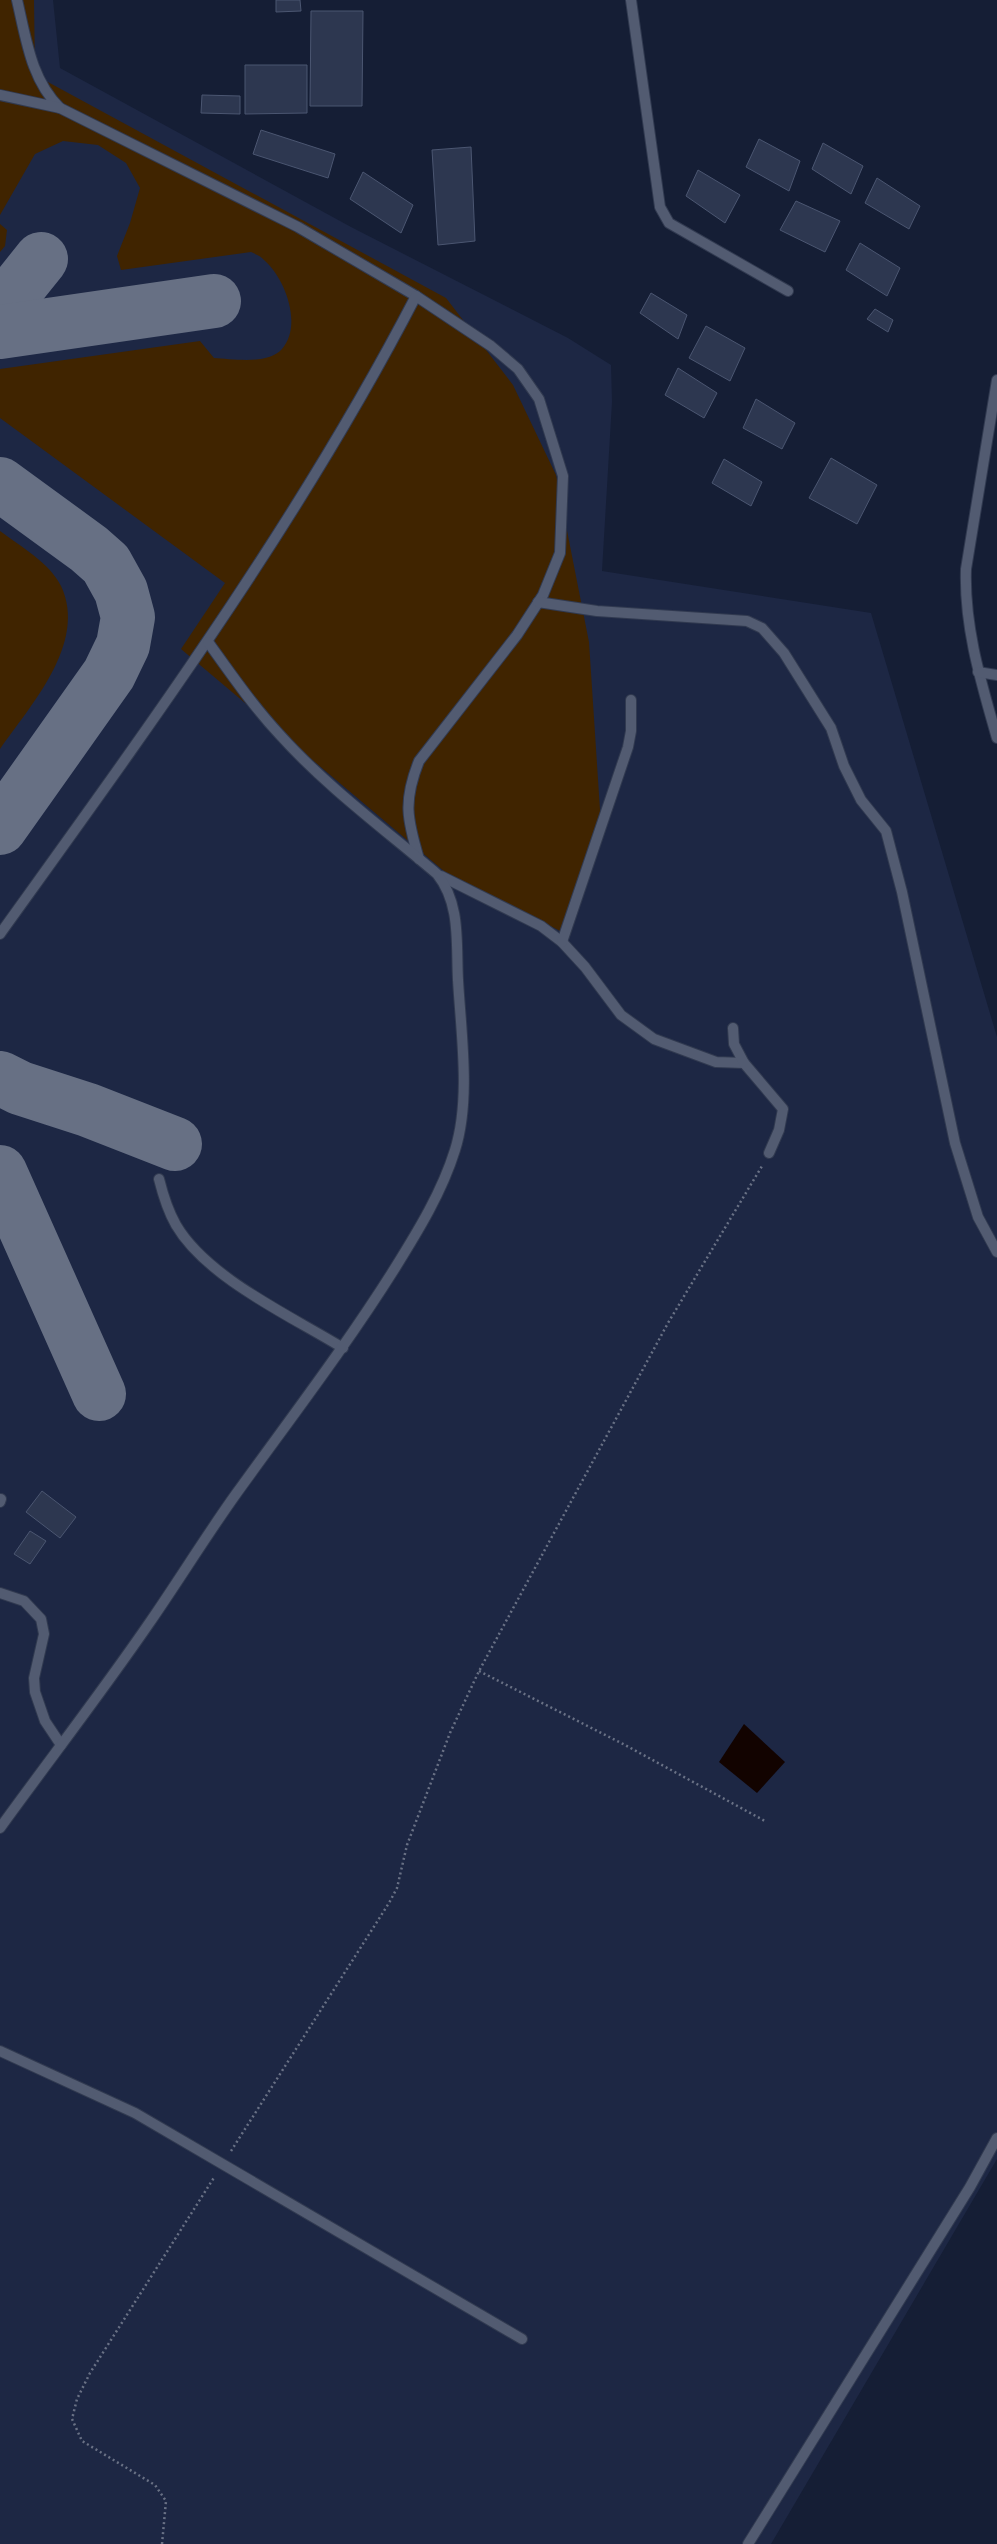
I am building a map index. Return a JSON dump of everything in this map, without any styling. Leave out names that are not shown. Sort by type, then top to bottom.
[{"type":"street","points":[[17,0],[32,62],[41,85],[48,96],[60,108]]},
{"type":"street","points":[[631,0],[660,207],[669,223],[788,291]]},
{"type":"street","points":[[0,95],[60,108],[291,224],[416,296],[491,346],[518,369],[539,399],[562,476],[560,553],[538,602],[517,635],[419,761],[409,786],[408,811],[411,833],[419,859]]},
{"type":"street","points":[[0,934],[208,642],[366,391],[416,296]]},
{"type":"street","points":[[997,380],[966,569],[965,600],[978,672],[997,738]]},
{"type":"street","points":[[538,602],[597,611],[746,621],[762,628],[784,652],[831,728],[844,766],[861,800],[886,831],[902,892],[955,1143],[978,1217],[997,1252]]},
{"type":"street","points":[[0,1828],[148,1625],[235,1496],[342,1348],[426,1218],[454,1152],[460,1126],[463,1100],[455,909],[448,887],[437,874],[339,794],[281,737],[247,697],[208,642]]},
{"type":"street","points":[[978,672],[997,675]]},
{"type":"street","points":[[562,942],[628,747],[631,731],[631,700]]},
{"type":"street","points":[[437,874],[541,926],[562,942],[585,967],[621,1015],[654,1040],[716,1062],[744,1063]]},
{"type":"street","points":[[734,1028],[734,1044],[744,1063],[783,1109],[779,1130],[769,1153]]},
{"type":"street","points":[[159,1180],[176,1225],[188,1242],[208,1262],[233,1282],[342,1348]]},
{"type":"street","points":[[0,1593],[24,1601],[41,1619],[44,1634],[34,1678],[35,1692],[45,1721],[61,1745]]},
{"type":"street","points":[[0,2051],[104,2098],[522,2339]]},
{"type":"street","points":[[748,2544],[970,2187],[997,2138]]},
{"type":"path","points":[[162,2544],[166,2501],[155,2485],[82,2441],[72,2420],[76,2399],[90,2373],[391,1898],[396,1888],[407,1845],[450,1733],[479,1672],[668,1323],[769,1153]]},
{"type":"path","points":[[479,1672],[625,1746],[765,1821]]},
{"type":"shaded area","points":[[0,0],[53,0],[60,68],[351,227],[568,338],[611,365],[612,402],[602,571],[871,613],[997,1037],[997,2159],[771,2544],[0,2544]]},
{"type":"shaded area","points":[[0,0],[34,0],[35,75],[446,298],[513,385],[556,475],[589,642],[601,825],[564,933],[445,872],[181,649],[225,583],[0,418],[0,369],[200,341],[214,358],[240,360],[259,359],[276,354],[282,349],[288,339],[291,328],[291,315],[289,302],[279,278],[263,259],[251,252],[121,270],[117,256],[130,223],[140,188],[126,163],[98,145],[63,141],[35,154],[0,215]]},
{"type":"shaded area","points":[[0,224],[7,230],[5,246],[0,252]]},
{"type":"shaded area","points":[[0,531],[42,562],[56,578],[61,586],[67,608],[67,629],[61,651],[52,673],[40,694],[0,749]]},
{"type":"shaded area","points":[[744,1724],[785,1762],[757,1793],[719,1762]]},
{"type":"building","points":[[276,0],[300,0],[301,11],[276,12]]},
{"type":"building","points":[[311,11],[363,11],[362,106],[310,106]]},
{"type":"building","points":[[245,65],[307,65],[307,113],[245,114]]},
{"type":"building","points":[[202,95],[240,96],[240,114],[201,113]]},
{"type":"building","points":[[261,130],[335,154],[328,178],[253,154]]},
{"type":"building","points":[[759,139],[800,161],[789,191],[746,167]]},
{"type":"building","points":[[823,143],[863,166],[851,194],[812,169]]},
{"type":"building","points":[[471,147],[475,241],[438,245],[432,150]]},
{"type":"building","points":[[698,170],[740,195],[725,223],[686,196]]},
{"type":"building","points":[[363,172],[413,205],[401,233],[350,199]]},
{"type":"building","points":[[877,178],[920,206],[909,229],[865,203]]},
{"type":"building","points":[[796,201],[840,221],[825,252],[780,230]]},
{"type":"building","points":[[860,243],[900,268],[887,296],[846,270]]},
{"type":"building","points":[[651,293],[687,315],[678,339],[640,313]]},
{"type":"building","points":[[875,309],[893,320],[888,332],[867,319]]},
{"type":"building","points":[[706,326],[745,348],[730,381],[689,358]]},
{"type":"building","points":[[678,368],[717,393],[704,418],[665,395]]},
{"type":"building","points":[[756,399],[795,423],[782,449],[743,428]]},
{"type":"building","points":[[831,458],[877,485],[857,524],[809,498]]},
{"type":"building","points":[[724,459],[762,482],[751,506],[712,483]]},
{"type":"building","points":[[42,1491],[76,1517],[60,1538],[26,1512]]},
{"type":"building","points":[[30,1531],[46,1541],[30,1564],[14,1554]]},
{"type":"taxiway","points":[[0,310],[41,259]]},
{"type":"taxiway","points":[[0,332],[214,301]]},
{"type":"taxiway","points":[[0,484],[89,549],[106,564],[121,591],[128,617],[123,645],[109,674],[0,828]]},
{"type":"taxiway","points":[[0,1078],[20,1088],[88,1110],[175,1144]]},
{"type":"taxiway","points":[[0,1172],[99,1394]]}]
